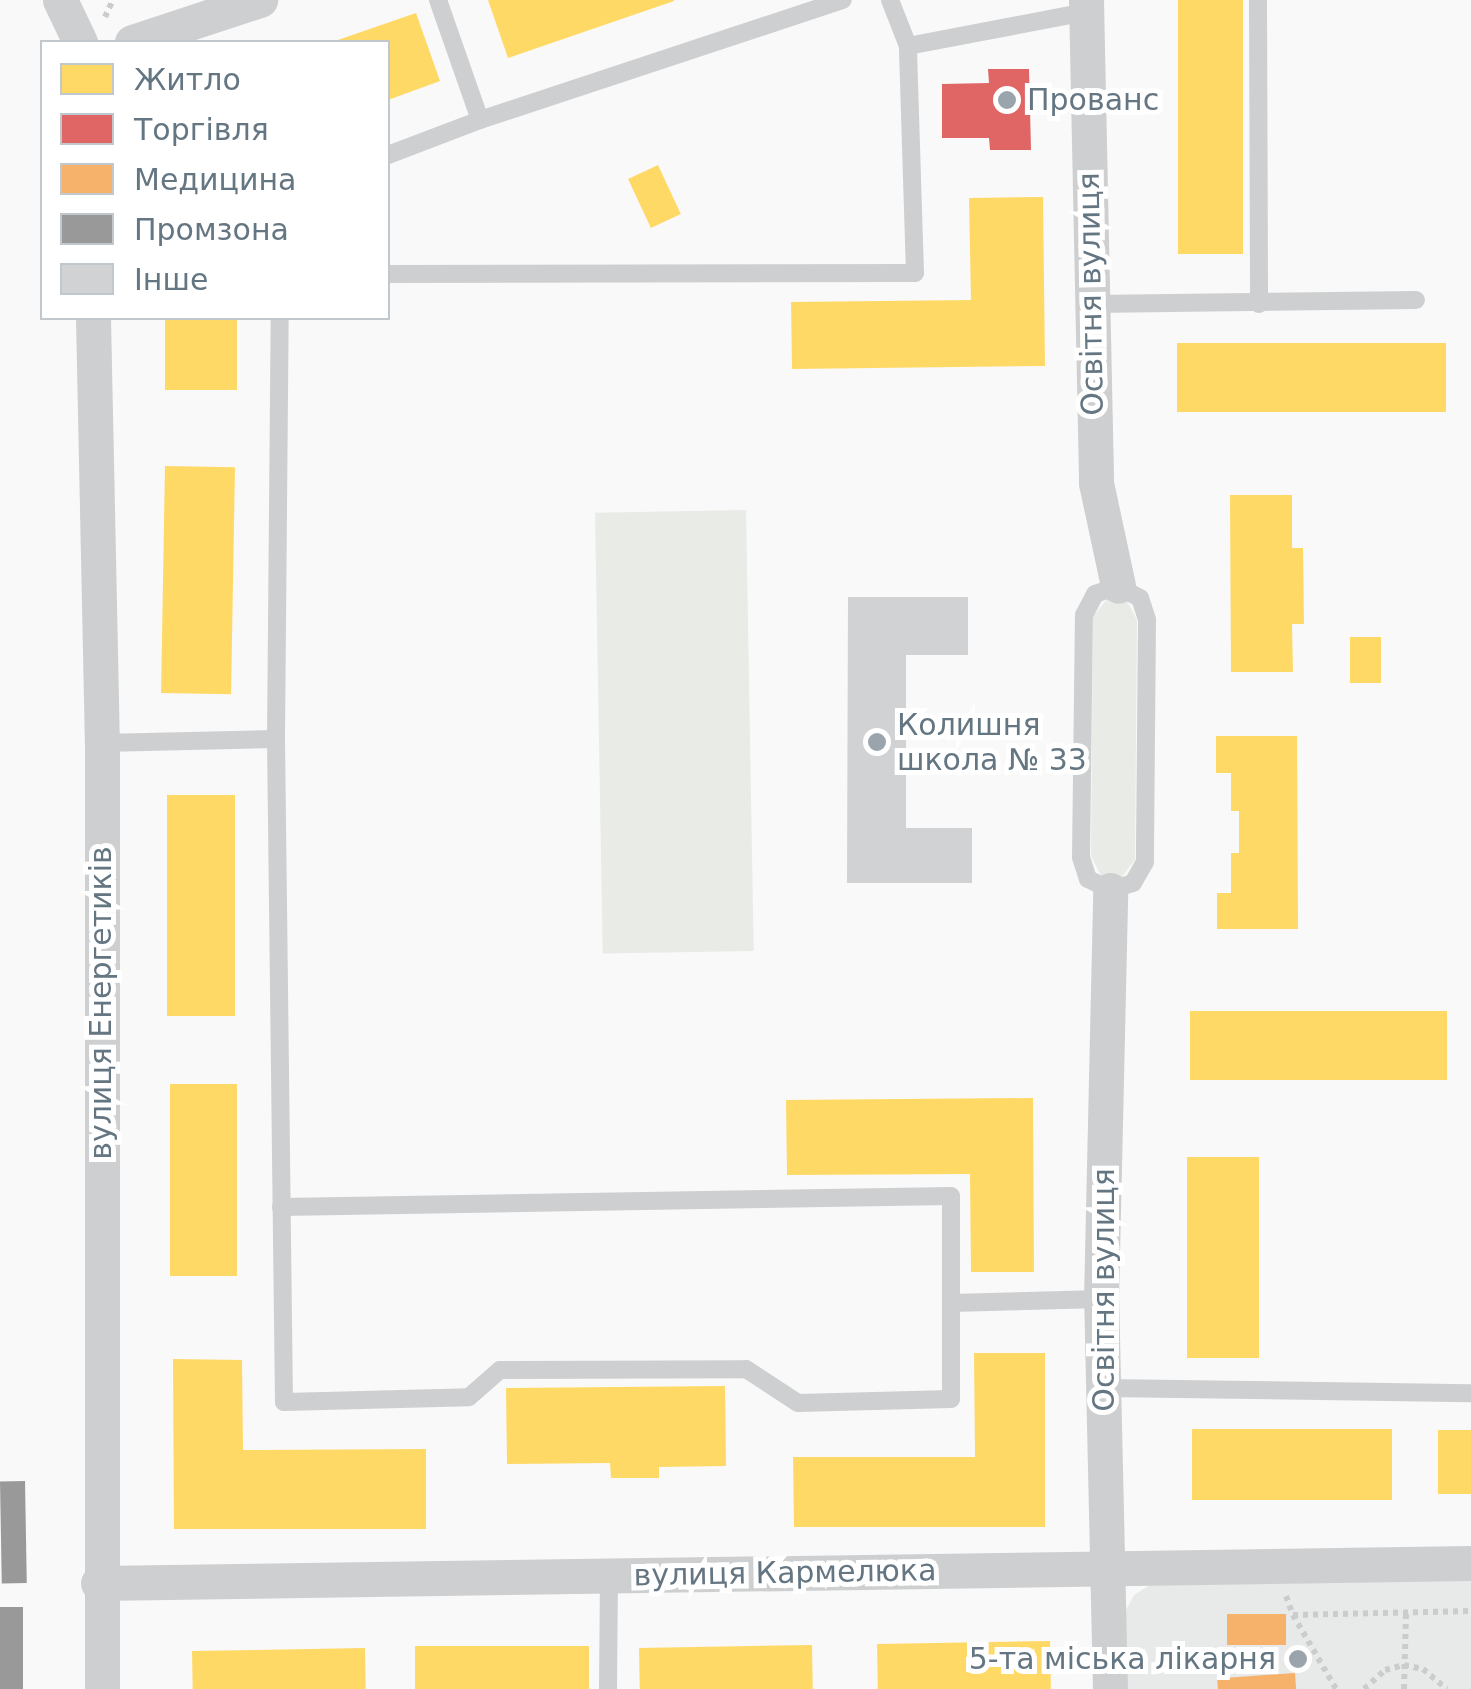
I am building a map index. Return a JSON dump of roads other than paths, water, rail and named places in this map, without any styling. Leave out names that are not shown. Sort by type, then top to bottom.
[{"type":"street","points":[[60,0],[79,40]]},
{"type":"street","points":[[138,40],[260,0]]},
{"type":"street","name":"Освітня вулиця","points":[[1086,6],[1096,483],[1118,586]]},
{"type":"street","name":"вулиця Енергетиків","points":[[93,320],[102,743],[98,1584],[102,1689]]},
{"type":"street","name":"Освітня вулиця","points":[[1110,890],[1102,1300],[1110,1689]]},
{"type":"street","name":"вулиця Кармелюка","points":[[98,1584],[1471,1563]]},
{"type":"lane","points":[[438,0],[480,120]]},
{"type":"lane","points":[[390,154],[480,120],[843,0]]},
{"type":"lane","points":[[390,274],[915,274],[908,46],[890,0]]},
{"type":"lane","points":[[1258,0],[1260,304]]},
{"type":"lane","points":[[908,46],[1086,6]]},
{"type":"lane","points":[[1090,304],[1416,300]]},
{"type":"lane","points":[[280,320],[276,740],[284,1402],[469,1397],[500,1370],[746,1369],[798,1403],[951,1398],[951,1196],[282,1208]]},
{"type":"lane","points":[[1110,890],[1082,868],[1084,615],[1095,594],[1118,586]]},
{"type":"lane","name":"Освітня вулиця","points":[[1110,890],[1133,883],[1145,862],[1147,620],[1140,598],[1118,586]]},
{"type":"lane","points":[[102,743],[276,740]]},
{"type":"lane","points":[[950,1303],[1102,1300]]},
{"type":"lane","points":[[1103,1388],[1471,1393]]},
{"type":"lane","points":[[608,1689],[609,1576]]},
{"type":"place","name":"Прованс","points":[[1007,100]]},
{"type":"place","name":"Колишня школа № 33","points":[[877,742]]},
{"type":"place","name":"5-та міська лікарня","points":[[1298,1659]]}]
